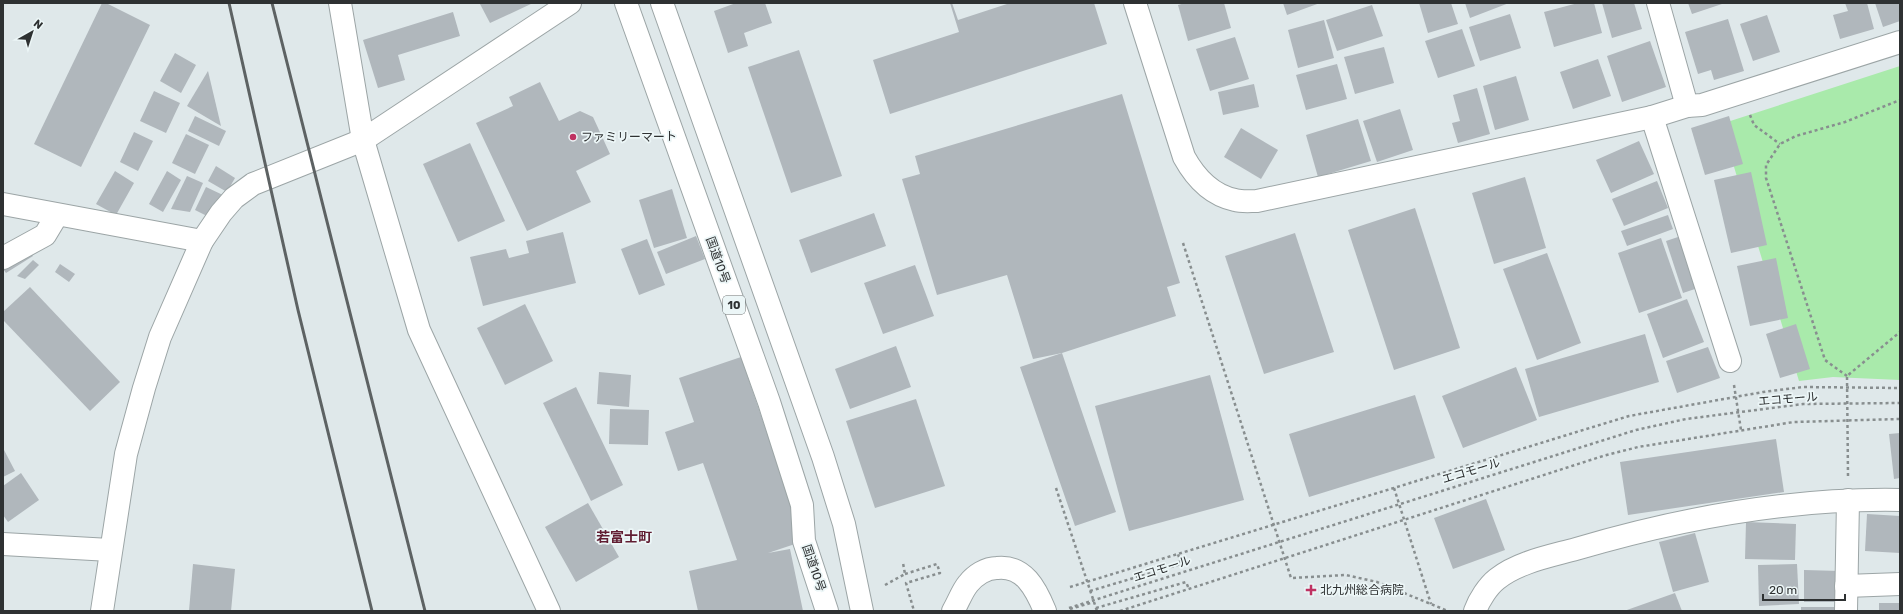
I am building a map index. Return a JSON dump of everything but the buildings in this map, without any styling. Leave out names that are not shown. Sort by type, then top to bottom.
[{"type":"main road","points":[[340,3],[363,140],[419,330],[549,611]]},
{"type":"main road","points":[[102,611],[110,550],[126,454],[144,388],[160,337],[202,241],[221,213],[234,198],[253,184],[363,140],[570,3]]},
{"type":"main road","name":"国道10号","points":[[626,3],[769,402],[802,505],[804,541],[827,611]]},
{"type":"main road","points":[[662,3],[823,457],[844,524],[862,611]]},
{"type":"main road","points":[[1135,3],[1184,157],[1193,173],[1203,183],[1217,194],[1235,200],[1257,201],[1652,117],[1687,106],[1702,105],[1900,42]]},
{"type":"main road","points":[[1658,3],[1687,106]]},
{"type":"main road","points":[[1652,117],[1730,361]]},
{"type":"main road","points":[[3,204],[202,241]]},
{"type":"main road","points":[[3,258],[45,235],[58,215]]},
{"type":"main road","points":[[1846,611],[1848,500]]},
{"type":"main road","points":[[1475,611],[1478,602],[1497,579],[1526,563],[1617,536],[1743,510],[1848,500],[1900,500]]},
{"type":"main road","points":[[3,544],[110,550]]},
{"type":"main road","points":[[953,611],[967,586],[974,578],[983,571],[1007,567],[1015,569],[1025,576],[1039,596],[1058,610]]},
{"type":"main road","points":[[1846,586],[1900,584]]},
{"type":"path","points":[[1847,376],[1825,360],[1766,178],[1766,165],[1780,144],[1796,136],[1845,122],[1900,100]]},
{"type":"path","points":[[1750,112],[1754,125],[1780,144]]},
{"type":"path","points":[[1183,242],[1291,578],[1346,575],[1376,582],[1448,611]]},
{"type":"path","points":[[1847,376],[1900,332]]},
{"type":"path","points":[[1730,361],[1741,430]]},
{"type":"path","points":[[1847,376],[1848,500]]},
{"type":"path","name":"エコモール","points":[[1070,587],[1629,416],[1736,396],[1803,387],[1900,388]]},
{"type":"path","name":"エコモール","points":[[1058,610],[1636,430],[1686,419],[1803,404],[1900,403]]},
{"type":"path","name":"エコモール","points":[[1120,611],[1603,456],[1638,447],[1794,422],[1848,419],[1900,419]]},
{"type":"path","points":[[1056,488],[1097,610],[1186,582],[1189,589]]},
{"type":"path","points":[[1394,488],[1431,604]]},
{"type":"path","points":[[1090,591],[1181,564],[1178,554]]},
{"type":"path","points":[[903,563],[905,574]]},
{"type":"path","points":[[885,585],[905,574],[937,564],[940,574],[906,583],[914,611]]},
{"type":"path","points":[[1058,610],[1094,602]]},
{"type":"green space","points":[[1900,66],[1900,380],[1833,377],[1799,381],[1721,124]]},
{"type":"railway","points":[[229,3],[298,310],[372,611]]},
{"type":"railway","points":[[272,3],[425,611]]},
{"type":"place","name":"ファミリーマート","points":[[573,137]]},
{"type":"place","name":"北九州総合病院","points":[[1311,590]]},
{"type":"district","name":"若富士町","points":[[624,537]]}]
